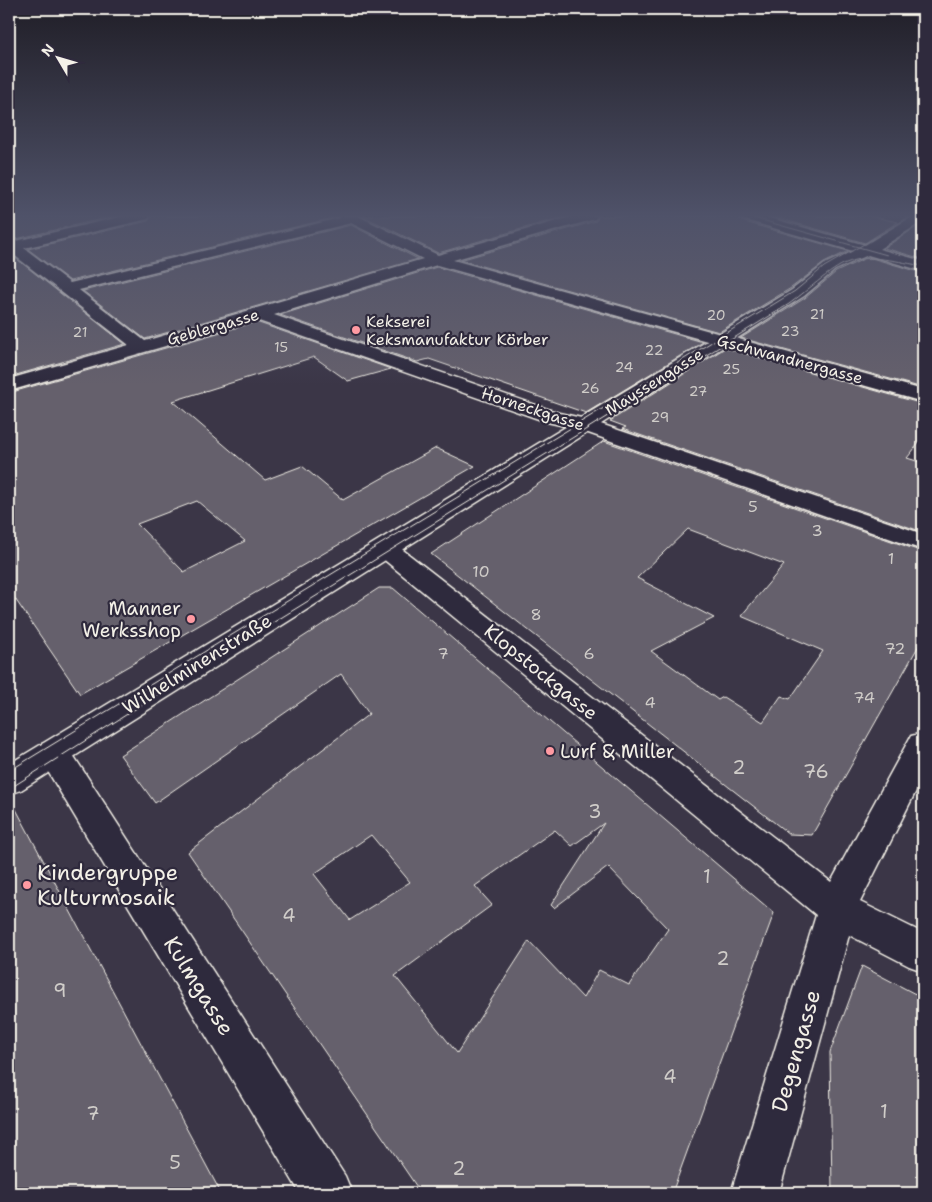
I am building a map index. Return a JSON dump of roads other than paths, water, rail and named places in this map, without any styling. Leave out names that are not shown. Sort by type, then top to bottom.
[{"type":"street","points":[[45,272],[142,347]]},
{"type":"street","points":[[67,288],[131,272]]},
{"type":"street","name":"Geblergasse","points":[[9,385],[257,315],[397,272]]},
{"type":"street","name":"Gschwandnergasse","points":[[480,272],[923,396]]},
{"type":"street","name":"Mayssengasse","points":[[385,548],[798,293],[824,272]]},
{"type":"street","name":"Horneckgasse","points":[[257,315],[554,418],[584,425],[923,542]]},
{"type":"street","name":"Wilhelminenstraße","points":[[9,781],[385,548]]},
{"type":"street","name":"Klopstockgasse","points":[[385,548],[837,909],[923,952]]},
{"type":"street","name":"Degengasse","points":[[755,1193],[837,909],[923,745]]},
{"type":"street","name":"Kulmgasse","points":[[54,752],[328,1193]]},
{"type":"tram line","points":[[9,771],[774,304],[795,291],[818,272]]},
{"type":"tram line","points":[[9,789],[211,661],[789,304],[831,272]]},
{"type":"place","name":"Kekserei Keksmanufaktur Körber","points":[[356,330]]},
{"type":"place","name":"Manner Werksshop","points":[[191,619]]},
{"type":"place","name":"Lurf & Miller","points":[[550,751]]},
{"type":"place","name":"Kindergruppe Kulturmosaik","points":[[27,885]]}]
